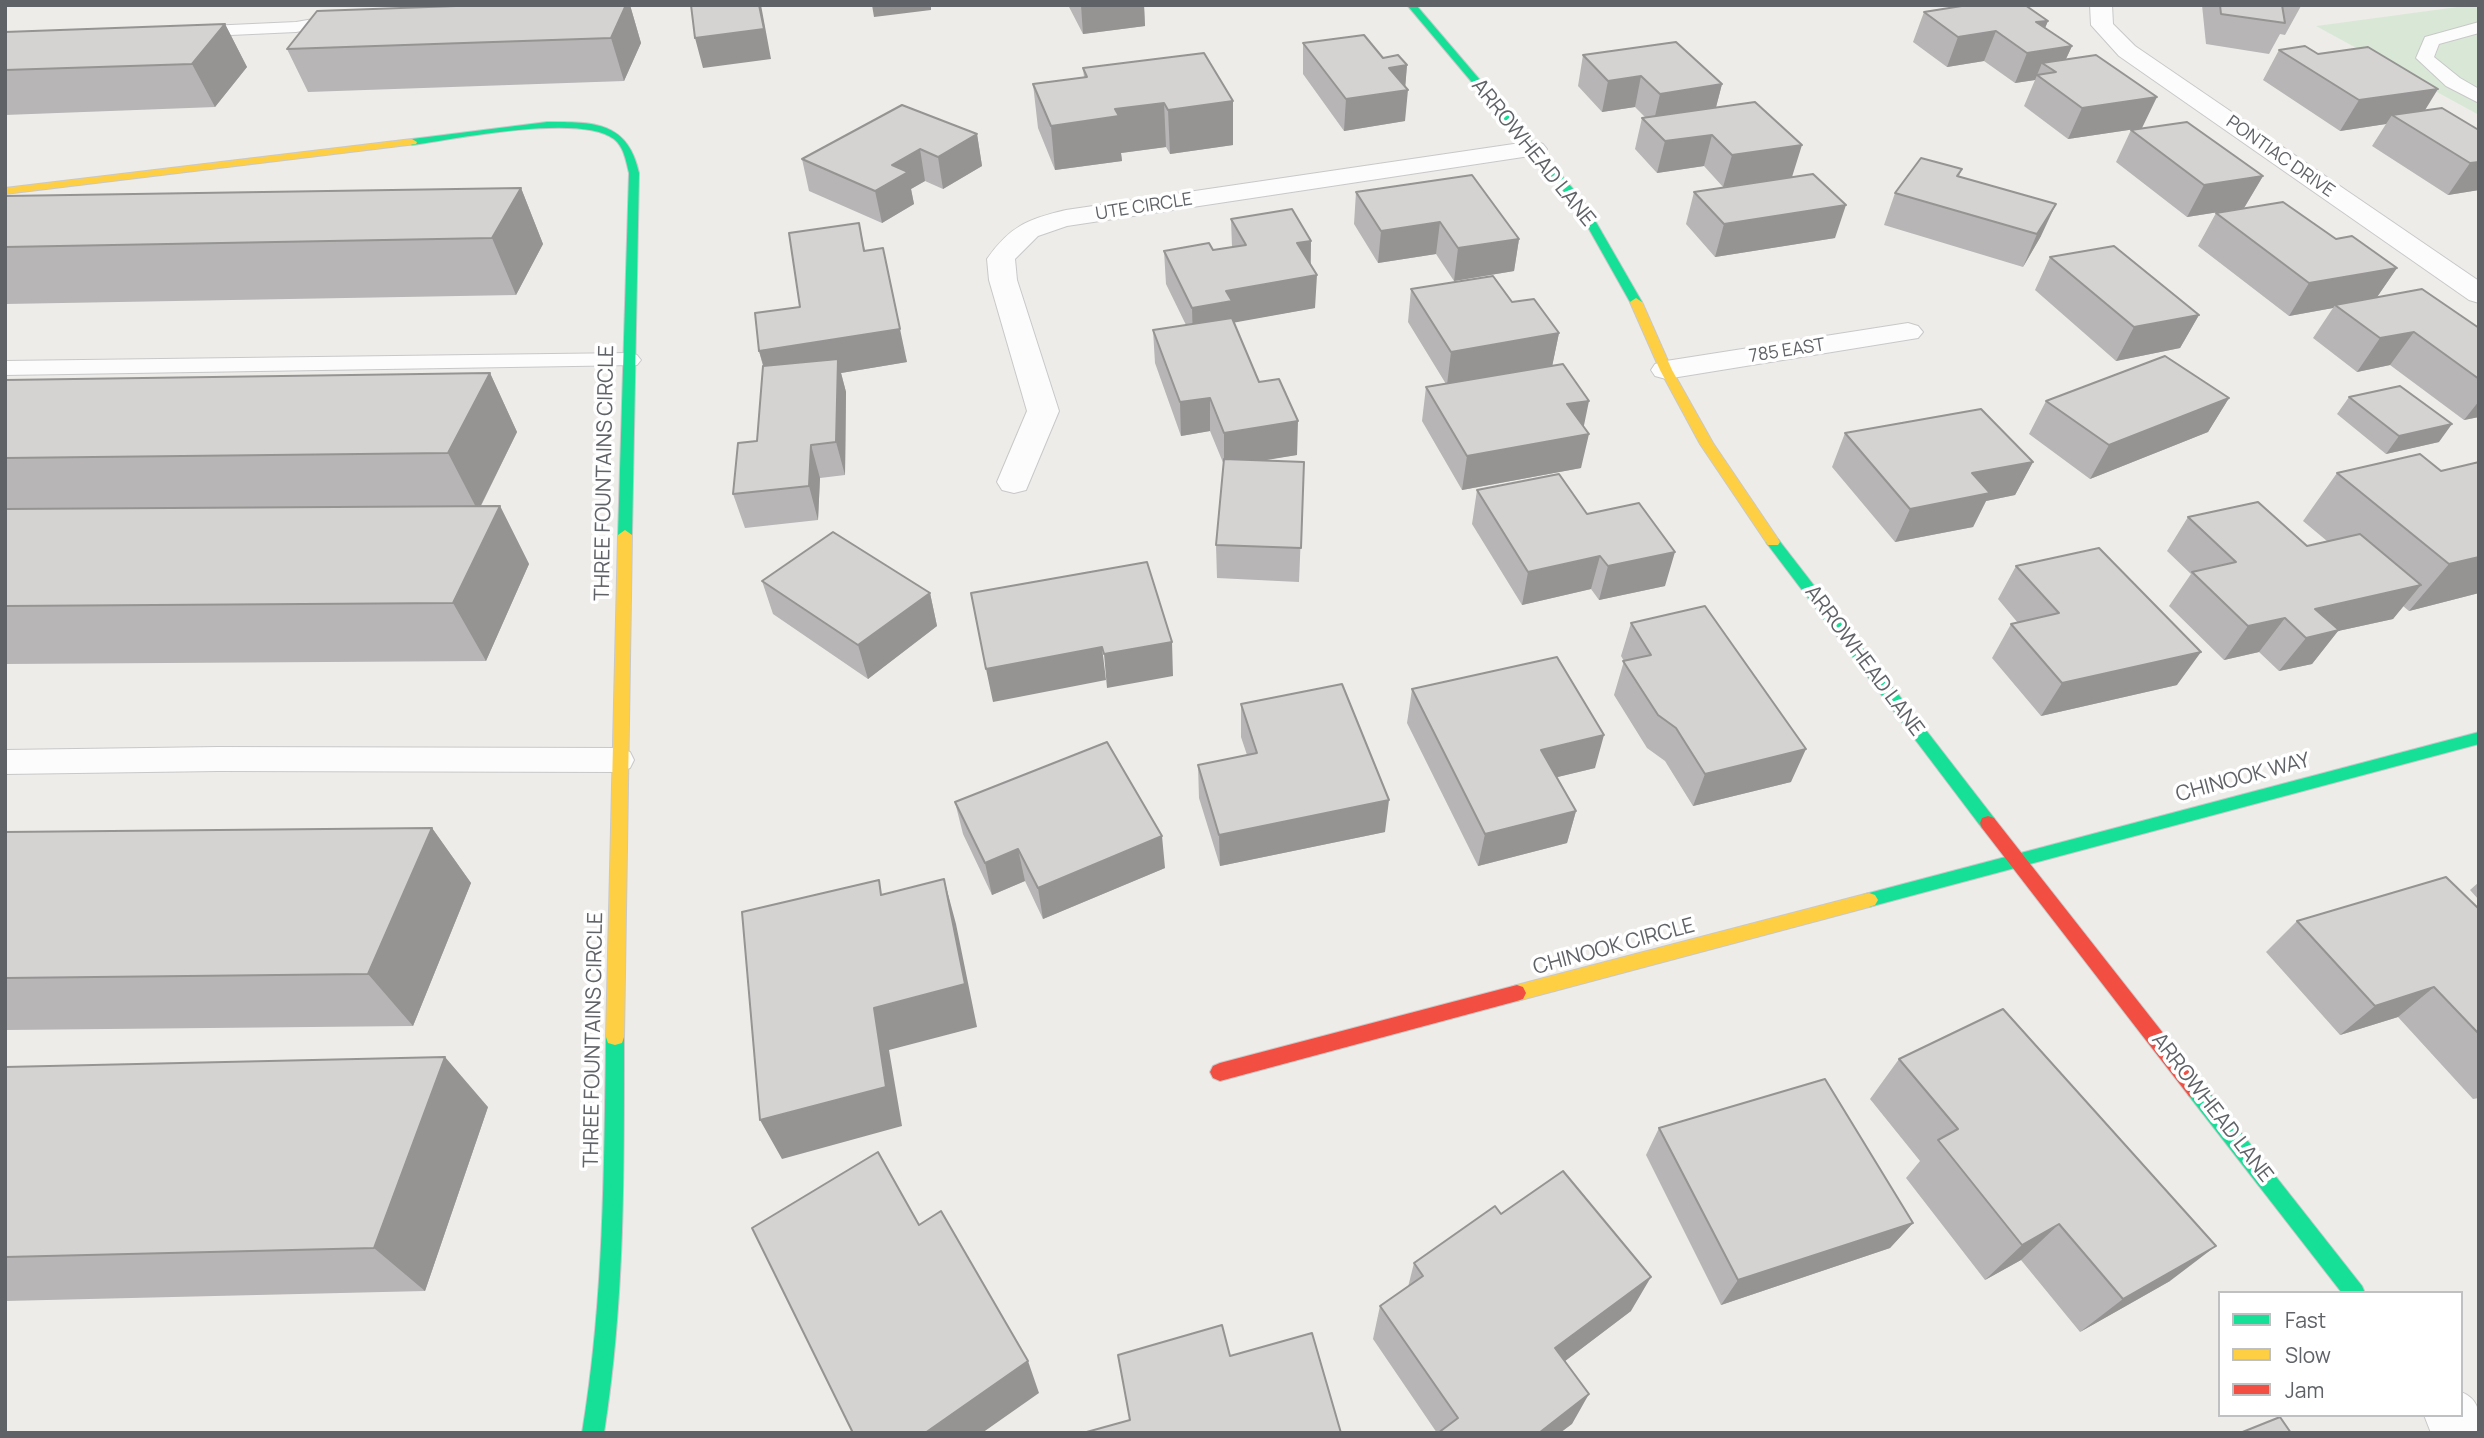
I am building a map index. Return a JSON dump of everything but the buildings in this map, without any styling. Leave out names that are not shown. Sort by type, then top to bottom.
[{"type":"street","name":"ARROWHEAD LANE","points":[[1411,5],[1581,205],[1643,314],[1667,370],[1707,444],[1757,520],[2017,859],[2354,1291]]},
{"type":"street","name":"PONTIAC DRIVE","points":[[2101,5],[2102,25],[2127,51],[2479,294]]},
{"type":"street","name":"THREE FOUNTAINS CIRCLE","points":[[5,191],[524,128],[577,125],[600,128],[617,135],[625,142],[633,161],[619,760],[612,1247],[603,1380],[593,1433]]},
{"type":"street","name":"UTE CIRCLE","points":[[1014,482],[1043,411],[1003,280],[1001,258],[1017,237],[1035,226],[1066,218],[1534,149]]},
{"type":"street","name":"785 EAST","points":[[1667,370],[1908,332]]},
{"type":"street","name":"CHINOOK WAY","points":[[2017,859],[2479,738]]},
{"type":"street","name":"CHINOOK CIRCLE","points":[[1220,1072],[1951,880],[2017,859]]},
{"type":"street","points":[[2452,1417],[2464,1433]]},
{"type":"lane","points":[[172,33],[296,27],[356,17]]},
{"type":"lane","points":[[2479,27],[2431,41],[2425,58],[2453,82],[2479,97]]},
{"type":"lane","points":[[5,368],[628,360]]},
{"type":"lane","points":[[5,762],[218,759],[619,760]]},
{"type":"green space","points":[[2472,5],[2479,5],[2479,115],[2316,26]]},
{"type":"traffic: fast","points":[[1411,5],[1581,205],[1636,302]]},
{"type":"traffic: fast","points":[[412,142],[517,127],[575,125],[598,128],[615,135],[626,147],[634,173],[625,535]]},
{"type":"traffic: fast","points":[[1773,542],[1988,823]]},
{"type":"traffic: fast","points":[[1869,900],[2479,738]]},
{"type":"traffic: fast","points":[[593,1433],[607,1335],[613,1236],[615,1037]]},
{"type":"traffic: fast","points":[[2196,1090],[2353,1291]]},
{"type":"traffic: slow","points":[[5,191],[412,142]]},
{"type":"traffic: slow","points":[[1636,302],[1666,370],[1707,444],[1773,542]]},
{"type":"traffic: slow","points":[[615,1037],[625,535]]},
{"type":"traffic: slow","points":[[1517,993],[1869,900]]},
{"type":"traffic: jam","points":[[1988,823],[2196,1090]]},
{"type":"traffic: jam","points":[[1220,1072],[1517,993]]}]
